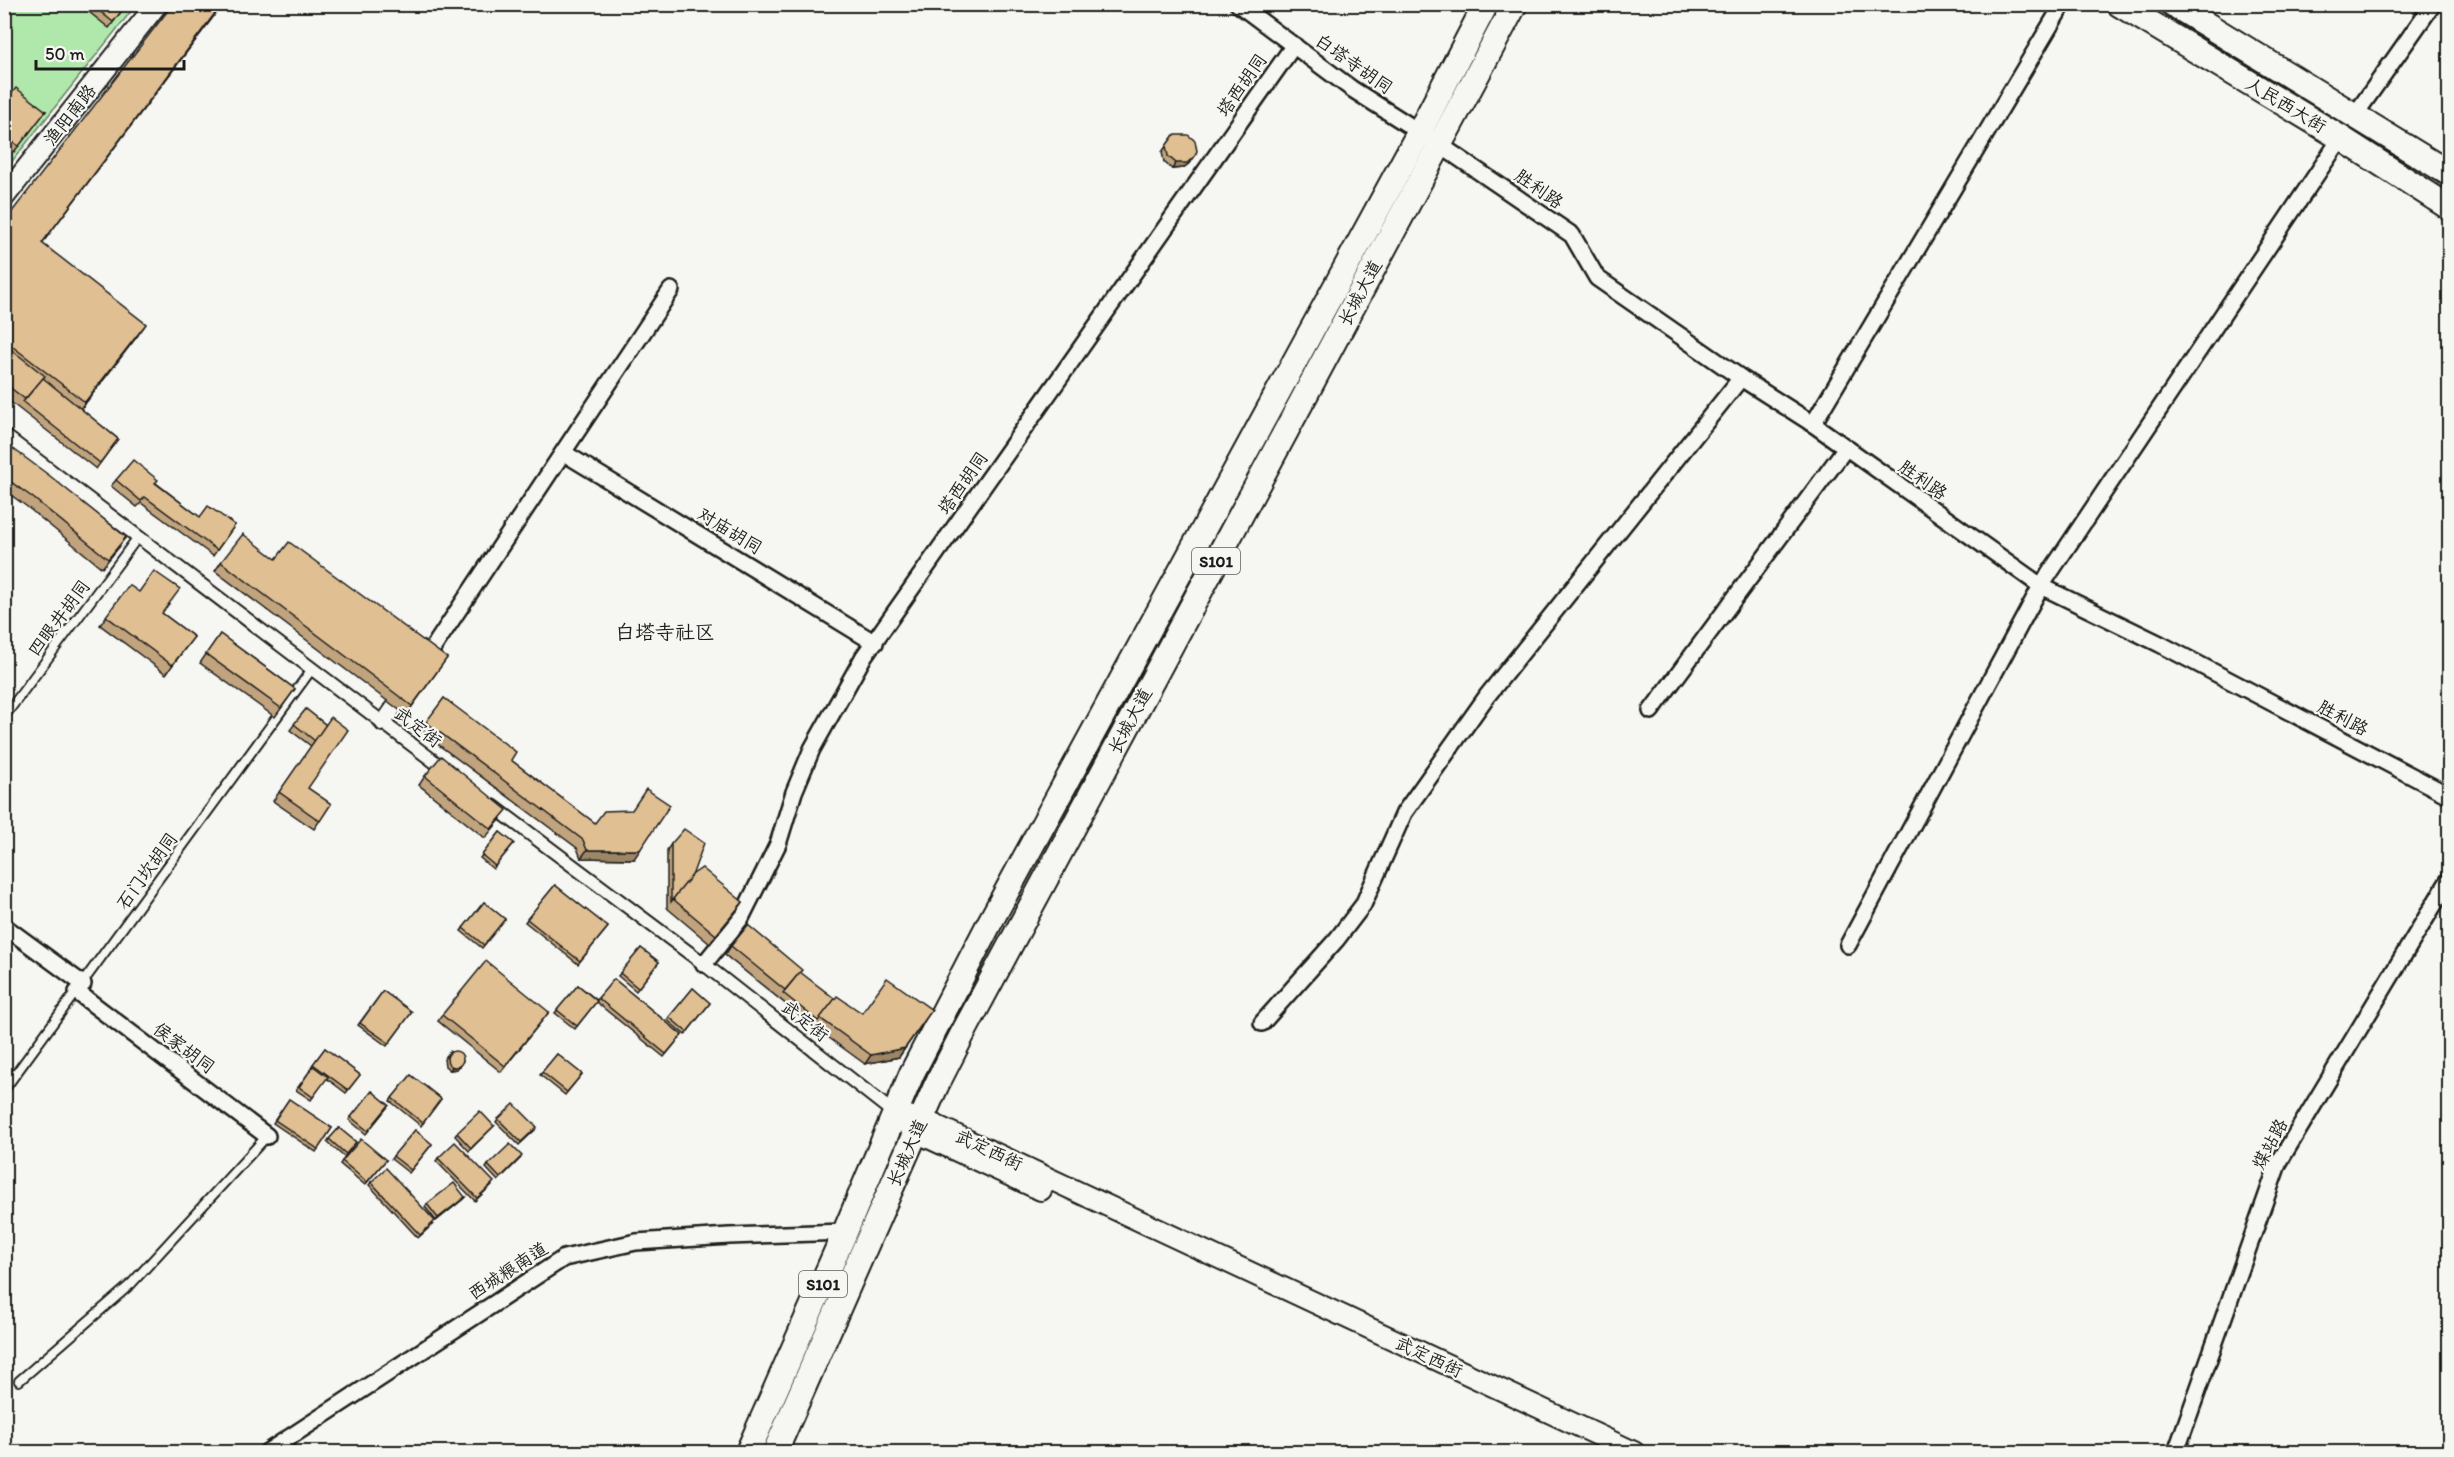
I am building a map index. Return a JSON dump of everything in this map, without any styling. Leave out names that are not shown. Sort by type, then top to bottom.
[{"type":"main road","name":"长城大道","points":[[748,1452],[912,1073],[989,924],[1419,133],[1486,4]]},
{"type":"main road","name":"长城大道","points":[[775,1452],[919,1125],[962,1035],[1515,4]]},
{"type":"main road","name":"人民西大街","points":[[2119,4],[2341,138],[2450,208]]},
{"type":"main road","name":"人民西大街","points":[[2173,4],[2450,174]]},
{"type":"street","name":"渔阳南路","points":[[4,197],[158,4]]},
{"type":"street","name":"白塔寺胡同","points":[[1238,4],[1352,89],[1419,133]]},
{"type":"street","points":[[1813,424],[2063,4]]},
{"type":"street","points":[[2355,115],[2433,4]]},
{"type":"street","name":"塔西胡同","points":[[704,964],[741,918],[778,844],[794,792],[812,749],[864,656],[1294,45]]},
{"type":"street","name":"胜利路","points":[[1419,133],[1572,236],[1597,278],[1741,378],[1813,424],[2041,586],[2160,644],[2450,796]]},
{"type":"street","points":[[1848,945],[2041,586],[2341,138]]},
{"type":"street","points":[[383,723],[671,290]]},
{"type":"street","points":[[1262,1023],[1363,905],[1404,813],[1486,696],[1741,378]]},
{"type":"street","name":"武定街","points":[[4,435],[459,780]]},
{"type":"street","points":[[1651,711],[1845,448]]},
{"type":"street","name":"对庙胡同","points":[[564,453],[874,643]]},
{"type":"street","name":"武定街","points":[[487,801],[704,964],[894,1113]]},
{"type":"street","name":"煤站路","points":[[2176,1452],[2278,1164],[2450,878]]},
{"type":"street","name":"侯家胡同","points":[[4,926],[267,1136]]},
{"type":"street","name":"武定西街","points":[[894,1113],[1606,1452]]},
{"type":"street","name":"武定西街","points":[[919,1125],[1634,1452]]},
{"type":"street","name":"西城粮南道","points":[[267,1452],[564,1258],[636,1242],[845,1232]]},
{"type":"lane","name":"四眼井胡同","points":[[4,717],[138,537]]},
{"type":"lane","name":"石门坎胡同","points":[[4,1090],[312,669]]},
{"type":"lane","points":[[19,1381],[131,1284],[267,1136]]},
{"type":"green space","points":[[5,5],[136,5],[5,170]]},
{"type":"building","points":[[91,4],[127,4],[113,22]]},
{"type":"building","points":[[173,4],[222,4],[42,243],[146,324],[85,402],[4,340],[4,222]]},
{"type":"building","points":[[16,88],[46,111],[19,146],[4,136],[4,103]]},
{"type":"building","points":[[1174,135],[1188,135],[1195,141],[1197,151],[1187,163],[1176,163],[1168,156],[1166,146]]},
{"type":"building","points":[[4,344],[45,376],[25,399],[4,383]]},
{"type":"building","points":[[43,378],[118,439],[100,463],[23,402]]},
{"type":"building","points":[[4,442],[126,537],[108,559],[4,477]]},
{"type":"building","points":[[133,460],[158,480],[155,483],[200,517],[208,506],[235,525],[217,550],[145,497],[141,501],[116,480]]},
{"type":"building","points":[[243,534],[276,559],[289,542],[447,658],[412,706],[221,562]]},
{"type":"building","points":[[154,571],[180,589],[162,613],[194,637],[172,665],[106,616],[129,585],[139,592]]},
{"type":"building","points":[[220,634],[295,689],[281,708],[206,654]]},
{"type":"building","points":[[444,698],[516,752],[511,760],[595,823],[604,811],[632,810],[646,789],[670,805],[640,850],[587,850],[583,840],[426,722]]},
{"type":"building","points":[[306,709],[326,725],[315,741],[294,724]]},
{"type":"building","points":[[331,717],[348,730],[308,788],[331,804],[320,821],[279,792]]},
{"type":"building","points":[[441,756],[507,810],[491,829],[425,776]]},
{"type":"building","points":[[684,829],[704,843],[692,876],[671,902],[671,844]]},
{"type":"building","points":[[500,832],[514,843],[495,866],[482,855]]},
{"type":"building","points":[[702,868],[743,902],[716,935],[673,899],[693,874]]},
{"type":"building","points":[[555,885],[608,927],[580,961],[527,919]]},
{"type":"building","points":[[484,902],[505,919],[484,945],[463,928]]},
{"type":"building","points":[[748,925],[802,970],[785,990],[731,946]]},
{"type":"building","points":[[641,948],[659,962],[638,988],[620,973]]},
{"type":"building","points":[[486,961],[549,1012],[505,1066],[442,1015]]},
{"type":"building","points":[[800,972],[835,999],[818,1021],[783,993]]},
{"type":"building","points":[[887,978],[932,1010],[905,1048],[871,1055],[820,1018],[837,996],[862,1013]]},
{"type":"building","points":[[614,979],[682,1035],[666,1054],[598,998]]},
{"type":"building","points":[[578,985],[597,1001],[577,1026],[557,1010]]},
{"type":"building","points":[[693,988],[710,1003],[687,1032],[669,1017]]},
{"type":"building","points":[[383,991],[412,1012],[389,1043],[360,1023]]},
{"type":"building","points":[[325,1048],[360,1075],[348,1090],[313,1064]]},
{"type":"building","points":[[455,1051],[461,1053],[463,1059],[461,1065],[455,1067],[449,1065],[447,1059],[449,1053]]},
{"type":"building","points":[[557,1054],[582,1074],[567,1092],[542,1072]]},
{"type":"building","points":[[313,1066],[328,1077],[313,1097],[299,1087]]},
{"type":"building","points":[[411,1075],[441,1099],[423,1123],[392,1098]]},
{"type":"building","points":[[372,1091],[389,1105],[368,1131],[351,1117]]},
{"type":"building","points":[[289,1099],[332,1128],[318,1149],[275,1120]]},
{"type":"building","points":[[514,1104],[537,1127],[521,1142],[498,1119]]},
{"type":"building","points":[[480,1111],[494,1126],[471,1148],[457,1133]]},
{"type":"building","points":[[339,1128],[356,1142],[346,1154],[329,1139]]},
{"type":"building","points":[[415,1130],[432,1144],[411,1170],[393,1156]]},
{"type":"building","points":[[361,1139],[386,1160],[367,1182],[342,1161]]},
{"type":"building","points":[[455,1142],[494,1182],[477,1198],[438,1158]]},
{"type":"building","points":[[510,1144],[522,1156],[500,1178],[488,1165]]},
{"type":"building","points":[[386,1168],[435,1221],[420,1235],[371,1182]]},
{"type":"building","points":[[454,1183],[465,1197],[438,1218],[427,1204]]},
{"type":"district","name":"白塔寺社区","points":[[665,632]]}]
